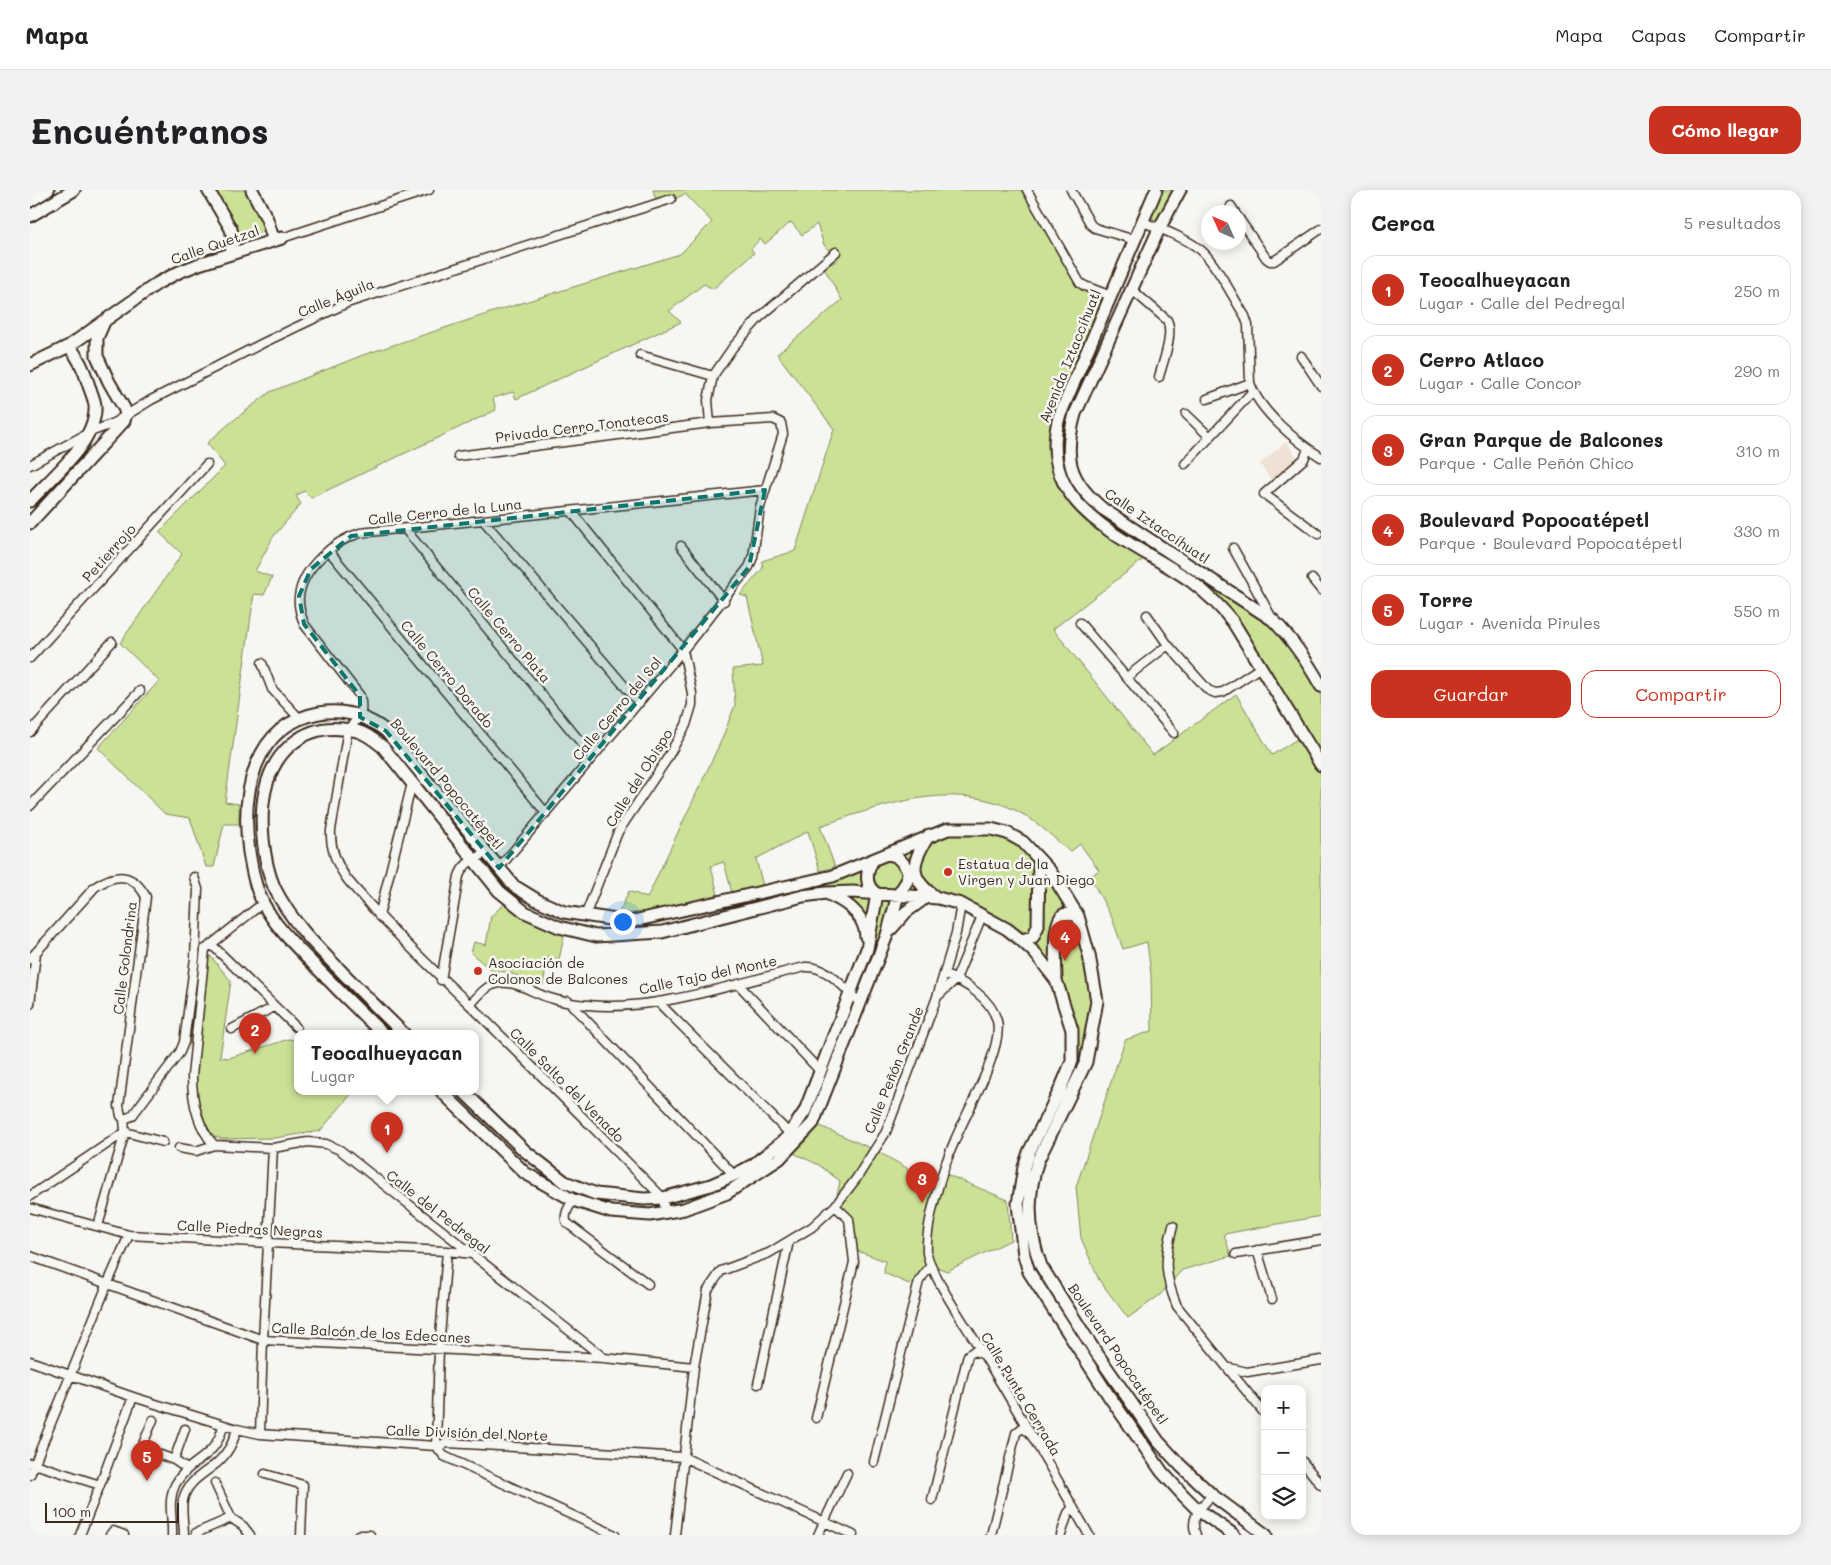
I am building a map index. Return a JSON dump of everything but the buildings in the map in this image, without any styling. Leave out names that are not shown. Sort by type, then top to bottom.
[{"type":"street","points":[[30,201],[48,190]]},
{"type":"street","points":[[30,216],[74,190]]},
{"type":"street","points":[[208,190],[231,229],[233,239],[231,254]]},
{"type":"street","points":[[252,190],[267,219],[272,235],[279,239]]},
{"type":"street","name":"Calle Quetzal","points":[[30,365],[69,346],[158,283],[179,272],[428,190]]},
{"type":"street","points":[[1027,190],[1082,285],[1111,296]]},
{"type":"street","points":[[1071,190],[1091,225],[1095,228],[1135,240]]},
{"type":"street","points":[[1156,190],[1143,222],[1159,228],[1204,253],[1245,316],[1249,332],[1250,382],[1253,391],[1274,418],[1308,449],[1321,457]]},
{"type":"street","name":"Calle Iztaccíhuatl","points":[[1180,190],[1159,228],[1075,414],[1068,450],[1070,464],[1074,477],[1089,498],[1103,510],[1273,620],[1308,662],[1321,686]]},
{"type":"street","name":"Calle Águila","points":[[30,465],[90,432],[112,424],[151,400],[348,303],[671,199]]},
{"type":"street","name":"Avenida Iztaccíhuatl","points":[[1143,222],[1059,417],[1055,432],[1054,449],[1056,463],[1061,477],[1077,504],[1107,529],[1190,581],[1217,603],[1233,622],[1321,765]]},
{"type":"street","points":[[1246,229],[1270,261],[1274,261],[1321,230]]},
{"type":"street","points":[[710,423],[708,400],[713,376],[734,347],[760,317],[836,252]]},
{"type":"street","points":[[1131,289],[1167,320],[1169,324],[1166,355],[1159,377]]},
{"type":"street","points":[[30,523],[124,421],[126,414],[98,356],[97,338],[105,320]]},
{"type":"street","points":[[30,501],[74,454],[90,432],[95,404],[78,356],[69,346]]},
{"type":"street","points":[[640,355],[713,376]]},
{"type":"street","points":[[1301,356],[1321,386]]},
{"type":"street","points":[[1208,399],[1250,382]]},
{"type":"street","points":[[1184,464],[1253,391]]},
{"type":"street","points":[[1186,414],[1209,436]]},
{"type":"street","name":"Privada Cerro Tonatecas","points":[[458,456],[710,423],[773,419],[781,423],[783,434],[765,490]]},
{"type":"street","points":[[1308,449],[1304,459],[1264,494],[1318,534]]},
{"type":"street","name":"Petierrojo","points":[[30,658],[206,464]]},
{"type":"street","name":"Calle Cerro de la Luna","points":[[360,717],[363,708],[360,696],[304,624],[300,612],[299,596],[304,582],[318,559],[351,536],[360,533],[765,490]]},
{"type":"street","name":"Calle Cerro del Sol","points":[[498,868],[546,814],[724,601],[751,563],[759,512],[765,490]]},
{"type":"street","points":[[571,511],[683,650]]},
{"type":"street","points":[[483,520],[638,703]]},
{"type":"street","name":"Calle Cerro Plata","points":[[405,529],[593,757]]},
{"type":"street","points":[[681,546],[724,601]]},
{"type":"street","points":[[1233,548],[1273,620]]},
{"type":"street","name":"Calle Cerro Dorado","points":[[329,551],[546,814]]},
{"type":"street","points":[[1312,579],[1321,590]]},
{"type":"street","points":[[1147,615],[1168,645],[1208,690],[1215,693],[1223,692],[1261,667]]},
{"type":"street","points":[[1080,623],[1174,733]]},
{"type":"street","points":[[30,732],[112,642]]},
{"type":"street","points":[[1127,677],[1168,645]]},
{"type":"street","name":"Calle del Obispo","points":[[585,916],[618,832],[665,762],[686,725],[692,705],[692,693],[683,650]]},
{"type":"street","points":[[262,663],[272,689],[299,718]]},
{"type":"street","points":[[30,806],[140,691]]},
{"type":"street","name":"Boulevard Popocatépetl","points":[[379,1030],[274,920],[263,903],[252,873],[247,837],[246,804],[252,774],[264,750],[280,731],[299,718],[332,712],[354,714],[373,722],[386,731],[513,885],[537,900],[564,912],[585,916],[629,922],[833,876],[948,829],[991,830],[1007,834],[1023,842],[1050,870],[1078,916],[1089,955],[1097,1001],[1086,1062],[1038,1160],[1034,1172],[1029,1208],[1032,1238],[1041,1266],[1093,1348],[1158,1441],[1212,1495],[1266,1535]]},
{"type":"street","points":[[348,729],[360,717]]},
{"type":"street","name":"Boulevard Popocatépetl","points":[[400,1030],[304,934],[285,908],[274,885],[266,861],[262,822],[265,791],[271,772],[288,746],[306,733],[332,728],[348,729],[367,735],[383,747],[504,895],[525,912],[559,927],[596,936],[662,932],[803,896],[852,892],[938,898],[961,904],[1007,929],[1035,953],[1056,980],[1072,1030],[1072,1061],[1060,1090],[1029,1152],[1024,1167],[1018,1204],[1024,1255],[1029,1272],[1109,1396],[1162,1472],[1198,1510],[1234,1535]]},
{"type":"street","name":"Calle Salto del Venado","points":[[348,729],[331,830],[334,857],[347,879],[379,916],[442,980],[470,1005],[663,1198]]},
{"type":"street","points":[[379,916],[412,782]]},
{"type":"street","points":[[929,836],[916,856],[916,878],[924,890],[938,898]]},
{"type":"street","points":[[442,980],[459,876],[462,868],[467,863],[485,853]]},
{"type":"street","points":[[467,1095],[525,1151],[565,1182],[596,1194],[644,1199],[663,1198],[710,1185],[734,1175],[813,1123],[887,935],[898,895],[907,881],[908,871],[900,859],[887,854]]},
{"type":"street","points":[[1021,940],[1033,937],[1038,926],[1039,859]]},
{"type":"street","points":[[445,1095],[525,1173],[573,1200],[611,1212],[650,1215],[684,1209],[727,1194],[780,1158],[793,1137],[805,1111],[867,949],[877,894],[868,886],[867,880],[868,871],[873,860]]},
{"type":"street","name":"Calle Golondrina","points":[[33,956],[95,887],[102,882],[120,877],[130,879],[142,889],[146,897],[119,1106],[121,1116],[124,1119],[125,1132],[98,1226]]},
{"type":"street","points":[[124,1119],[132,1116],[183,1048],[195,958],[198,889],[194,877]]},
{"type":"street","points":[[258,890],[267,884],[274,885]]},
{"type":"street","points":[[504,895],[513,885]]},
{"type":"street","points":[[826,893],[841,900],[862,920],[866,928],[867,949]]},
{"type":"street","points":[[887,935],[906,912],[925,898]]},
{"type":"street","points":[[195,958],[263,903]]},
{"type":"street","name":"Calle Peñón Grande","points":[[694,1367],[708,1290],[714,1279],[721,1272],[769,1253],[812,1228],[835,1206],[856,1179],[886,1132],[945,974],[961,904]]},
{"type":"street","points":[[1056,980],[1058,921],[1063,915],[1078,916]]},
{"type":"street","name":"Calle Peñón Grande","points":[[937,997],[956,979],[982,916]]},
{"type":"street","points":[[293,942],[304,934]]},
{"type":"street","points":[[208,947],[296,1027]]},
{"type":"street","points":[[208,947],[192,1076],[192,1090],[201,1126],[206,1136],[214,1145]]},
{"type":"street","points":[[30,1004],[33,956]]},
{"type":"street","name":"Calle Tajo del Monte","points":[[470,1005],[491,986],[500,983],[511,983],[550,998],[568,1002],[588,1005],[622,1005],[658,1002],[813,966],[832,977],[860,1003]]},
{"type":"street","points":[[874,1462],[919,1280],[931,1265],[927,1255],[929,1228],[943,1173],[954,1141],[978,1091],[996,1046],[998,1033],[997,1021],[986,1001],[956,979],[945,974]]},
{"type":"street","points":[[738,984],[820,1071]]},
{"type":"street","points":[[568,1002],[734,1175]]},
{"type":"street","points":[[658,1002],[793,1137]]},
{"type":"street","points":[[232,1029],[274,1006]]},
{"type":"street","points":[[30,1196],[125,1132],[163,1142]]},
{"type":"street","name":"Calle del Pedregal","points":[[179,1148],[196,1151],[214,1145],[273,1148],[308,1142],[326,1144],[340,1150],[604,1358]]},
{"type":"street","points":[[260,1434],[273,1148]]},
{"type":"street","points":[[663,1198],[665,1212]]},
{"type":"street","points":[[573,1200],[566,1214],[567,1223],[648,1284]]},
{"type":"street","points":[[816,1418],[854,1262],[849,1220],[835,1206]]},
{"type":"street","name":"Calle Piedras Negras","points":[[30,1208],[129,1235],[269,1244],[447,1251],[472,1254]]},
{"type":"street","points":[[1173,1226],[1166,1250],[1166,1273],[1177,1306],[1261,1409]]},
{"type":"street","points":[[30,1476],[32,1463],[72,1375],[107,1285],[129,1235]]},
{"type":"street","points":[[1236,1254],[1321,1240]]},
{"type":"street","points":[[758,1384],[789,1241]]},
{"type":"street","points":[[1257,1250],[1272,1300]]},
{"type":"street","points":[[447,1251],[439,1349],[436,1446],[444,1456],[615,1535]]},
{"type":"street","name":"Calle Balcón de los Edecanes","points":[[30,1256],[263,1340],[604,1358],[694,1367]]},
{"type":"street","name":"Calle Punta Cerrada","points":[[931,1265],[1089,1535]]},
{"type":"street","points":[[932,1500],[968,1355],[974,1351],[984,1355]]},
{"type":"street","points":[[1227,1368],[1238,1372],[1247,1372],[1321,1360]]},
{"type":"street","name":"Calle División del Norte","points":[[30,1361],[223,1426],[260,1434],[436,1446],[448,1443],[683,1456],[854,1535]]},
{"type":"street","points":[[675,1535],[694,1367]]},
{"type":"street","points":[[80,1535],[133,1396]]},
{"type":"street","points":[[153,1420],[140,1452],[174,1460],[187,1469]]},
{"type":"street","points":[[172,1535],[173,1525],[170,1508],[175,1485],[187,1469],[207,1454],[220,1438],[223,1426]]},
{"type":"street","points":[[174,1460],[185,1428]]},
{"type":"street","points":[[991,1535],[1016,1433],[1022,1428],[1029,1432]]},
{"type":"street","points":[[184,1535],[182,1510],[184,1497],[189,1486],[216,1464],[233,1443],[237,1429]]},
{"type":"street","points":[[207,1454],[216,1464]]},
{"type":"street","points":[[32,1463],[100,1485]]},
{"type":"street","points":[[1306,1466],[1321,1484]]},
{"type":"street","points":[[265,1474],[303,1485],[301,1535]]},
{"type":"street","points":[[818,1535],[847,1474]]},
{"type":"street","points":[[1184,1496],[1196,1481]]},
{"type":"street","points":[[215,1482],[231,1518],[243,1526],[250,1535]]},
{"type":"street","points":[[1196,1535],[1194,1525],[1198,1510],[1212,1495]]},
{"type":"street","points":[[1062,1535],[1068,1513],[1073,1507]]},
{"type":"street","points":[[196,1533],[231,1518]]},
{"type":"street","points":[[110,1535],[113,1531],[116,1531],[124,1535]]},
{"type":"street","points":[[358,1535],[370,1535]]},
{"type":"highlighted area","points":[[765,490],[749,567],[499,868],[386,731],[360,717],[360,696],[304,624],[299,596],[311,569],[351,536]]},
{"type":"shaded area","points":[[1286,442],[1299,459],[1272,481],[1260,464]]},
{"type":"green space","points":[[214,190],[250,190],[265,227],[263,231],[235,246],[233,222]]},
{"type":"green space","points":[[653,190],[1021,190],[1081,290],[1101,300],[1050,427],[1054,473],[1082,517],[1145,558],[1053,629],[1153,755],[1236,694],[1272,755],[1305,734],[1209,590],[1211,588],[1269,626],[1293,652],[1321,695],[1321,1216],[1224,1234],[1231,1256],[1182,1270],[1160,1295],[1128,1318],[1099,1280],[1081,1238],[1076,1187],[1125,1040],[1152,1031],[1151,974],[1147,942],[1123,949],[1112,918],[1090,877],[1099,870],[1080,844],[1070,852],[1040,826],[1019,812],[994,802],[969,797],[919,798],[894,803],[820,826],[835,867],[820,871],[808,831],[756,859],[763,886],[732,893],[724,862],[711,866],[718,895],[657,913],[619,913],[629,891],[647,898],[722,739],[735,705],[733,669],[763,666],[747,597],[740,595],[763,568],[762,561],[795,551],[834,429],[777,354],[842,300],[824,268],[838,260],[824,245],[817,224],[802,235],[791,222],[765,244],[760,239],[751,249],[754,253],[713,289],[704,284],[669,311],[681,322],[516,399],[513,392],[493,398],[496,410],[311,498],[304,491],[296,496],[301,504],[273,537],[255,571],[272,577],[264,595],[254,594],[225,802],[239,804],[239,824],[224,824],[214,867],[206,867],[190,818],[165,814],[98,748],[159,681],[120,643],[182,554],[159,532],[225,466],[207,443],[270,392],[363,355],[496,311],[680,254],[712,222],[685,194],[658,207]]},
{"type":"green space","points":[[1158,190],[1175,190],[1160,221],[1147,217]]},
{"type":"green space","points":[[990,829],[1023,843],[1078,916],[1097,1001],[1086,1062],[1073,1084],[1072,1030],[1056,980],[1009,926],[936,898],[900,917],[860,1001],[851,991],[868,949],[866,927],[826,892],[794,892],[930,836]]},
{"type":"green space","points":[[513,896],[546,918],[567,924],[559,959],[548,957],[543,985],[510,973],[492,971],[471,953],[474,942],[486,945],[491,916]]},
{"type":"green space","points":[[208,953],[231,981],[220,1057],[229,1058],[289,1039],[294,1040],[294,1095],[350,1095],[320,1131],[275,1138],[222,1139],[210,1135],[199,1103],[193,1067]]},
{"type":"green space","points":[[813,1123],[875,1150],[907,1168],[910,1177],[934,1185],[943,1173],[1008,1200],[1011,1240],[947,1271],[931,1265],[919,1281],[909,1284],[884,1273],[885,1261],[852,1249],[849,1220],[835,1206],[840,1181],[819,1165],[787,1150]]},
{"type":"place","name":"Estatua de la Virgen y Juan Diego","points":[[948,872]]},
{"type":"place","name":"Boulevard Popocatépetl","points":[[1065,961]]},
{"type":"place","name":"Asociación de Colonos de Balcones","points":[[478,971]]},
{"type":"place","name":"Cerro Atlaco","points":[[255,1054]]},
{"type":"place","name":"Teocalhueyacan","points":[[387,1153]]},
{"type":"place","name":"Gran Parque de Balcones","points":[[922,1203]]},
{"type":"place","name":"Torre","points":[[147,1481]]}]
